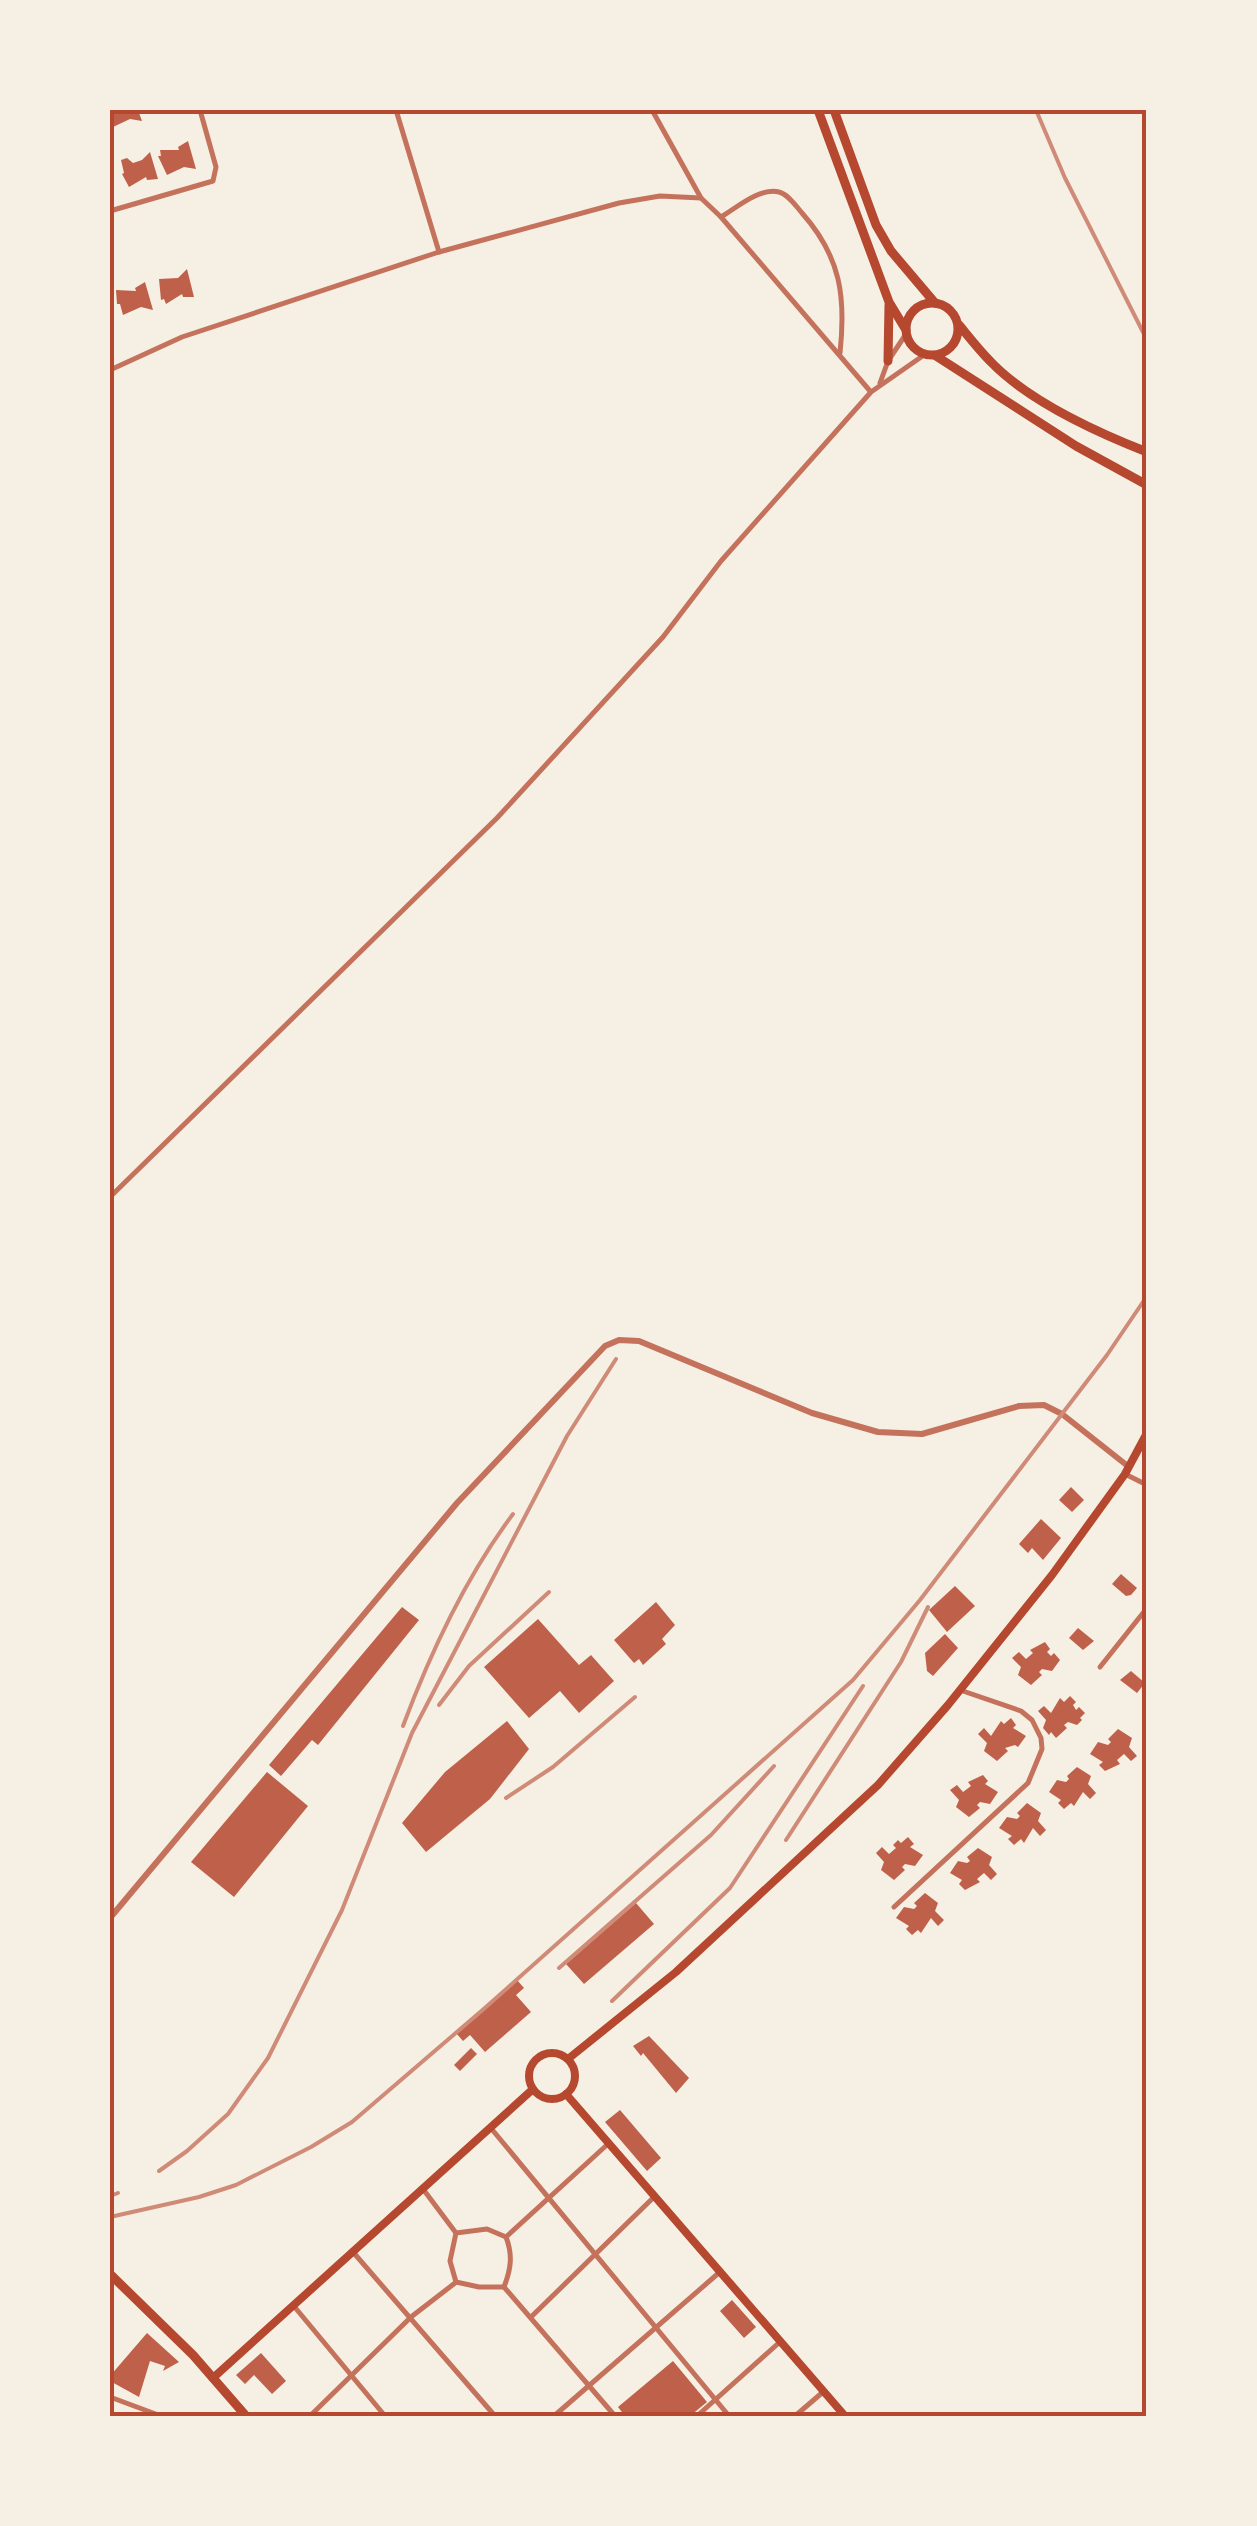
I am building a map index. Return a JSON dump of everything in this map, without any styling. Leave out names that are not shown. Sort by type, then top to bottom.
[{"type":"main road","points":[[818,110],[889,302],[916,350],[936,356],[1076,446],[1147,485]]},
{"type":"main road","points":[[834,110],[876,225],[936,303],[955,314],[959,325],[992,363],[1022,387],[1079,421],[1143,451]]},
{"type":"main road","points":[[888,361],[889,302]]},
{"type":"main road","points":[[906,332],[907,321],[918,307],[936,303]]},
{"type":"main road","points":[[936,356],[954,345],[959,325]]},
{"type":"main road","points":[[568,2059],[676,1972],[878,1784],[960,1690],[1082,1536],[1147,1433]]},
{"type":"main road","points":[[554,2053],[568,2059],[575,2081],[566,2094],[552,2099],[532,2089],[528,2074],[540,2056],[554,2053]]},
{"type":"main road","points":[[213,2378],[532,2089]]},
{"type":"main road","points":[[566,2094],[846,2416]]},
{"type":"main road","points":[[110,2274],[246,2416]]},
{"type":"street","points":[[110,210],[213,181],[216,167],[200,110]]},
{"type":"street","points":[[396,110],[439,252]]},
{"type":"street","points":[[652,110],[701,198],[871,392]]},
{"type":"street","points":[[721,217],[760,194],[778,192],[787,196],[816,229],[844,298],[840,353]]},
{"type":"street","points":[[110,370],[182,337],[439,252],[619,202],[660,196],[701,198]]},
{"type":"street","points":[[880,383],[906,332]]},
{"type":"street","points":[[110,1197],[532,782],[663,637],[720,561],[871,392],[924,354]]},
{"type":"street","points":[[110,1918],[457,1503],[605,1346],[620,1340],[639,1342],[812,1414],[878,1432],[922,1434],[1019,1406],[1044,1405],[1062,1414],[1147,1486]]},
{"type":"street","points":[[1100,1667],[1147,1608]]},
{"type":"street","points":[[894,1907],[1028,1783],[1042,1749],[1032,1720],[1021,1712],[960,1690]]},
{"type":"street","points":[[490,2127],[729,2416]]},
{"type":"street","points":[[506,2237],[609,2143]]},
{"type":"street","points":[[423,2189],[456,2233],[450,2261],[456,2282]]},
{"type":"street","points":[[531,2317],[656,2196]]},
{"type":"street","points":[[456,2233],[487,2229],[506,2237]]},
{"type":"street","points":[[504,2287],[511,2259],[506,2237]]},
{"type":"street","points":[[353,2252],[495,2416]]},
{"type":"street","points":[[554,2416],[721,2271]]},
{"type":"street","points":[[456,2282],[504,2287],[615,2416]]},
{"type":"street","points":[[310,2416],[411,2318],[456,2282]]},
{"type":"street","points":[[293,2306],[385,2416]]},
{"type":"street","points":[[697,2416],[781,2341]]},
{"type":"street","points":[[796,2416],[824,2391]]},
{"type":"street","points":[[112,2402],[160,2416]]},
{"type":"building","points":[[110,110],[138,110],[142,121],[130,119],[113,127]]},
{"type":"building","points":[[188,141],[196,169],[184,167],[167,175],[158,156],[160,150],[179,150]]},
{"type":"building","points":[[150,152],[158,179],[146,177],[129,187],[122,174],[121,160],[127,158],[133,163]]},
{"type":"building","points":[[187,269],[194,297],[182,294],[166,304],[161,300],[159,279],[178,278]]},
{"type":"building","points":[[145,282],[153,310],[141,307],[123,315],[116,290],[136,291]]},
{"type":"building","points":[[1071,1487],[1084,1500],[1072,1512],[1059,1500]]},
{"type":"building","points":[[1041,1519],[1061,1538],[1043,1560],[1032,1548],[1028,1553],[1019,1544]]},
{"type":"building","points":[[1121,1574],[1137,1588],[1131,1595],[1126,1596],[1112,1584]]},
{"type":"building","points":[[955,1586],[975,1606],[947,1632],[929,1610]]},
{"type":"building","points":[[656,1602],[675,1625],[662,1639],[666,1644],[643,1665],[639,1659],[634,1663],[614,1640]]},
{"type":"building","points":[[402,1607],[419,1620],[318,1745],[312,1740],[281,1776],[269,1765]]},
{"type":"building","points":[[538,1619],[579,1665],[591,1655],[614,1681],[579,1713],[560,1691],[529,1718],[484,1667]]},
{"type":"building","points":[[1078,1628],[1094,1641],[1083,1650],[1069,1638]]},
{"type":"building","points":[[945,1634],[958,1648],[933,1676],[927,1671],[925,1653]]},
{"type":"building","points":[[1045,1642],[1050,1649],[1047,1652],[1060,1660],[1052,1671],[1042,1669],[1042,1675],[1031,1685],[1018,1675],[1021,1667],[1012,1658],[1019,1652],[1026,1659],[1033,1653],[1030,1650]]},
{"type":"building","points":[[1131,1671],[1145,1683],[1137,1693],[1120,1680]]},
{"type":"building","points":[[1070,1696],[1076,1702],[1076,1710],[1079,1707],[1085,1713],[1082,1720],[1077,1725],[1068,1722],[1056,1738],[1051,1732],[1049,1735],[1043,1728],[1046,1720],[1038,1711],[1044,1706],[1051,1713],[1060,1698],[1064,1702]]},
{"type":"building","points":[[1011,1718],[1016,1725],[1013,1728],[1026,1736],[1018,1747],[1005,1748],[1008,1751],[997,1761],[984,1751],[987,1743],[978,1734],[984,1728],[991,1736],[1001,1721],[1004,1724]]},
{"type":"building","points":[[507,1721],[529,1749],[490,1799],[426,1852],[402,1823],[445,1772]]},
{"type":"building","points":[[1118,1729],[1132,1738],[1129,1747],[1137,1756],[1131,1761],[1124,1754],[1117,1760],[1120,1764],[1105,1771],[1099,1765],[1103,1762],[1090,1754],[1098,1742],[1108,1745],[1108,1739]]},
{"type":"building","points":[[1077,1767],[1091,1776],[1088,1784],[1096,1793],[1090,1799],[1083,1792],[1074,1806],[1071,1803],[1064,1809],[1058,1803],[1061,1800],[1049,1792],[1057,1780],[1066,1782]]},
{"type":"building","points":[[267,1772],[308,1806],[234,1897],[191,1862]]},
{"type":"building","points":[[983,1775],[988,1781],[985,1784],[998,1792],[990,1804],[980,1802],[980,1808],[969,1817],[956,1807],[959,1800],[950,1790],[957,1785],[963,1792],[971,1786],[968,1782]]},
{"type":"building","points":[[1027,1803],[1041,1813],[1038,1821],[1046,1830],[1040,1836],[1033,1828],[1024,1843],[1021,1839],[1014,1845],[1008,1839],[1012,1836],[999,1828],[1007,1817],[1017,1819],[1017,1813]]},
{"type":"building","points":[[908,1837],[914,1844],[910,1847],[923,1855],[915,1866],[905,1864],[905,1870],[894,1880],[881,1870],[884,1862],[876,1853],[882,1847],[889,1854],[898,1840],[901,1843]]},
{"type":"building","points":[[978,1848],[992,1857],[989,1865],[997,1874],[991,1880],[984,1873],[977,1879],[980,1882],[965,1890],[959,1884],[962,1880],[950,1873],[958,1861],[970,1861],[967,1857]]},
{"type":"building","points":[[925,1893],[938,1903],[935,1911],[944,1920],[938,1926],[931,1918],[921,1933],[918,1930],[912,1935],[906,1929],[909,1926],[896,1918],[904,1907],[914,1909],[914,1903]]},
{"type":"building","points":[[636,1903],[654,1924],[584,1984],[566,1964]]},
{"type":"building","points":[[517,1980],[524,1988],[516,1995],[531,2012],[485,2052],[470,2035],[463,2041],[456,2033]]},
{"type":"building","points":[[649,2036],[689,2078],[676,2093],[633,2046]]},
{"type":"building","points":[[471,2048],[477,2054],[460,2071],[454,2065]]},
{"type":"building","points":[[620,2110],[661,2158],[647,2171],[605,2122]]},
{"type":"building","points":[[732,2300],[756,2327],[744,2338],[720,2311]]},
{"type":"building","points":[[147,2333],[179,2362],[163,2371],[165,2366],[150,2361],[139,2397],[110,2381],[110,2376]]},
{"type":"building","points":[[261,2353],[286,2381],[272,2394],[254,2375],[245,2384],[236,2375]]},
{"type":"building","points":[[673,2361],[707,2402],[690,2416],[625,2416],[618,2407]]},
{"type":"railway","points":[[1036,110],[1065,178],[1147,340]]},
{"type":"railway","points":[[110,2217],[236,2185],[311,2147],[352,2122],[486,2007],[853,1680],[920,1600],[1107,1355],[1147,1296]]},
{"type":"railway","points":[[159,2171],[228,2114],[268,2058],[342,1910],[412,1733],[567,1436],[616,1359]]},
{"type":"railway","points":[[403,1726],[451,1616],[513,1514]]},
{"type":"railway","points":[[439,1705],[469,1666],[549,1592]]},
{"type":"railway","points":[[786,1840],[901,1662],[928,1607]]},
{"type":"railway","points":[[612,2001],[730,1888],[863,1686]]},
{"type":"railway","points":[[506,1798],[553,1767],[635,1697]]},
{"type":"railway","points":[[559,1968],[711,1835],[774,1766]]},
{"type":"railway","points":[[110,2196],[118,2193]]}]
